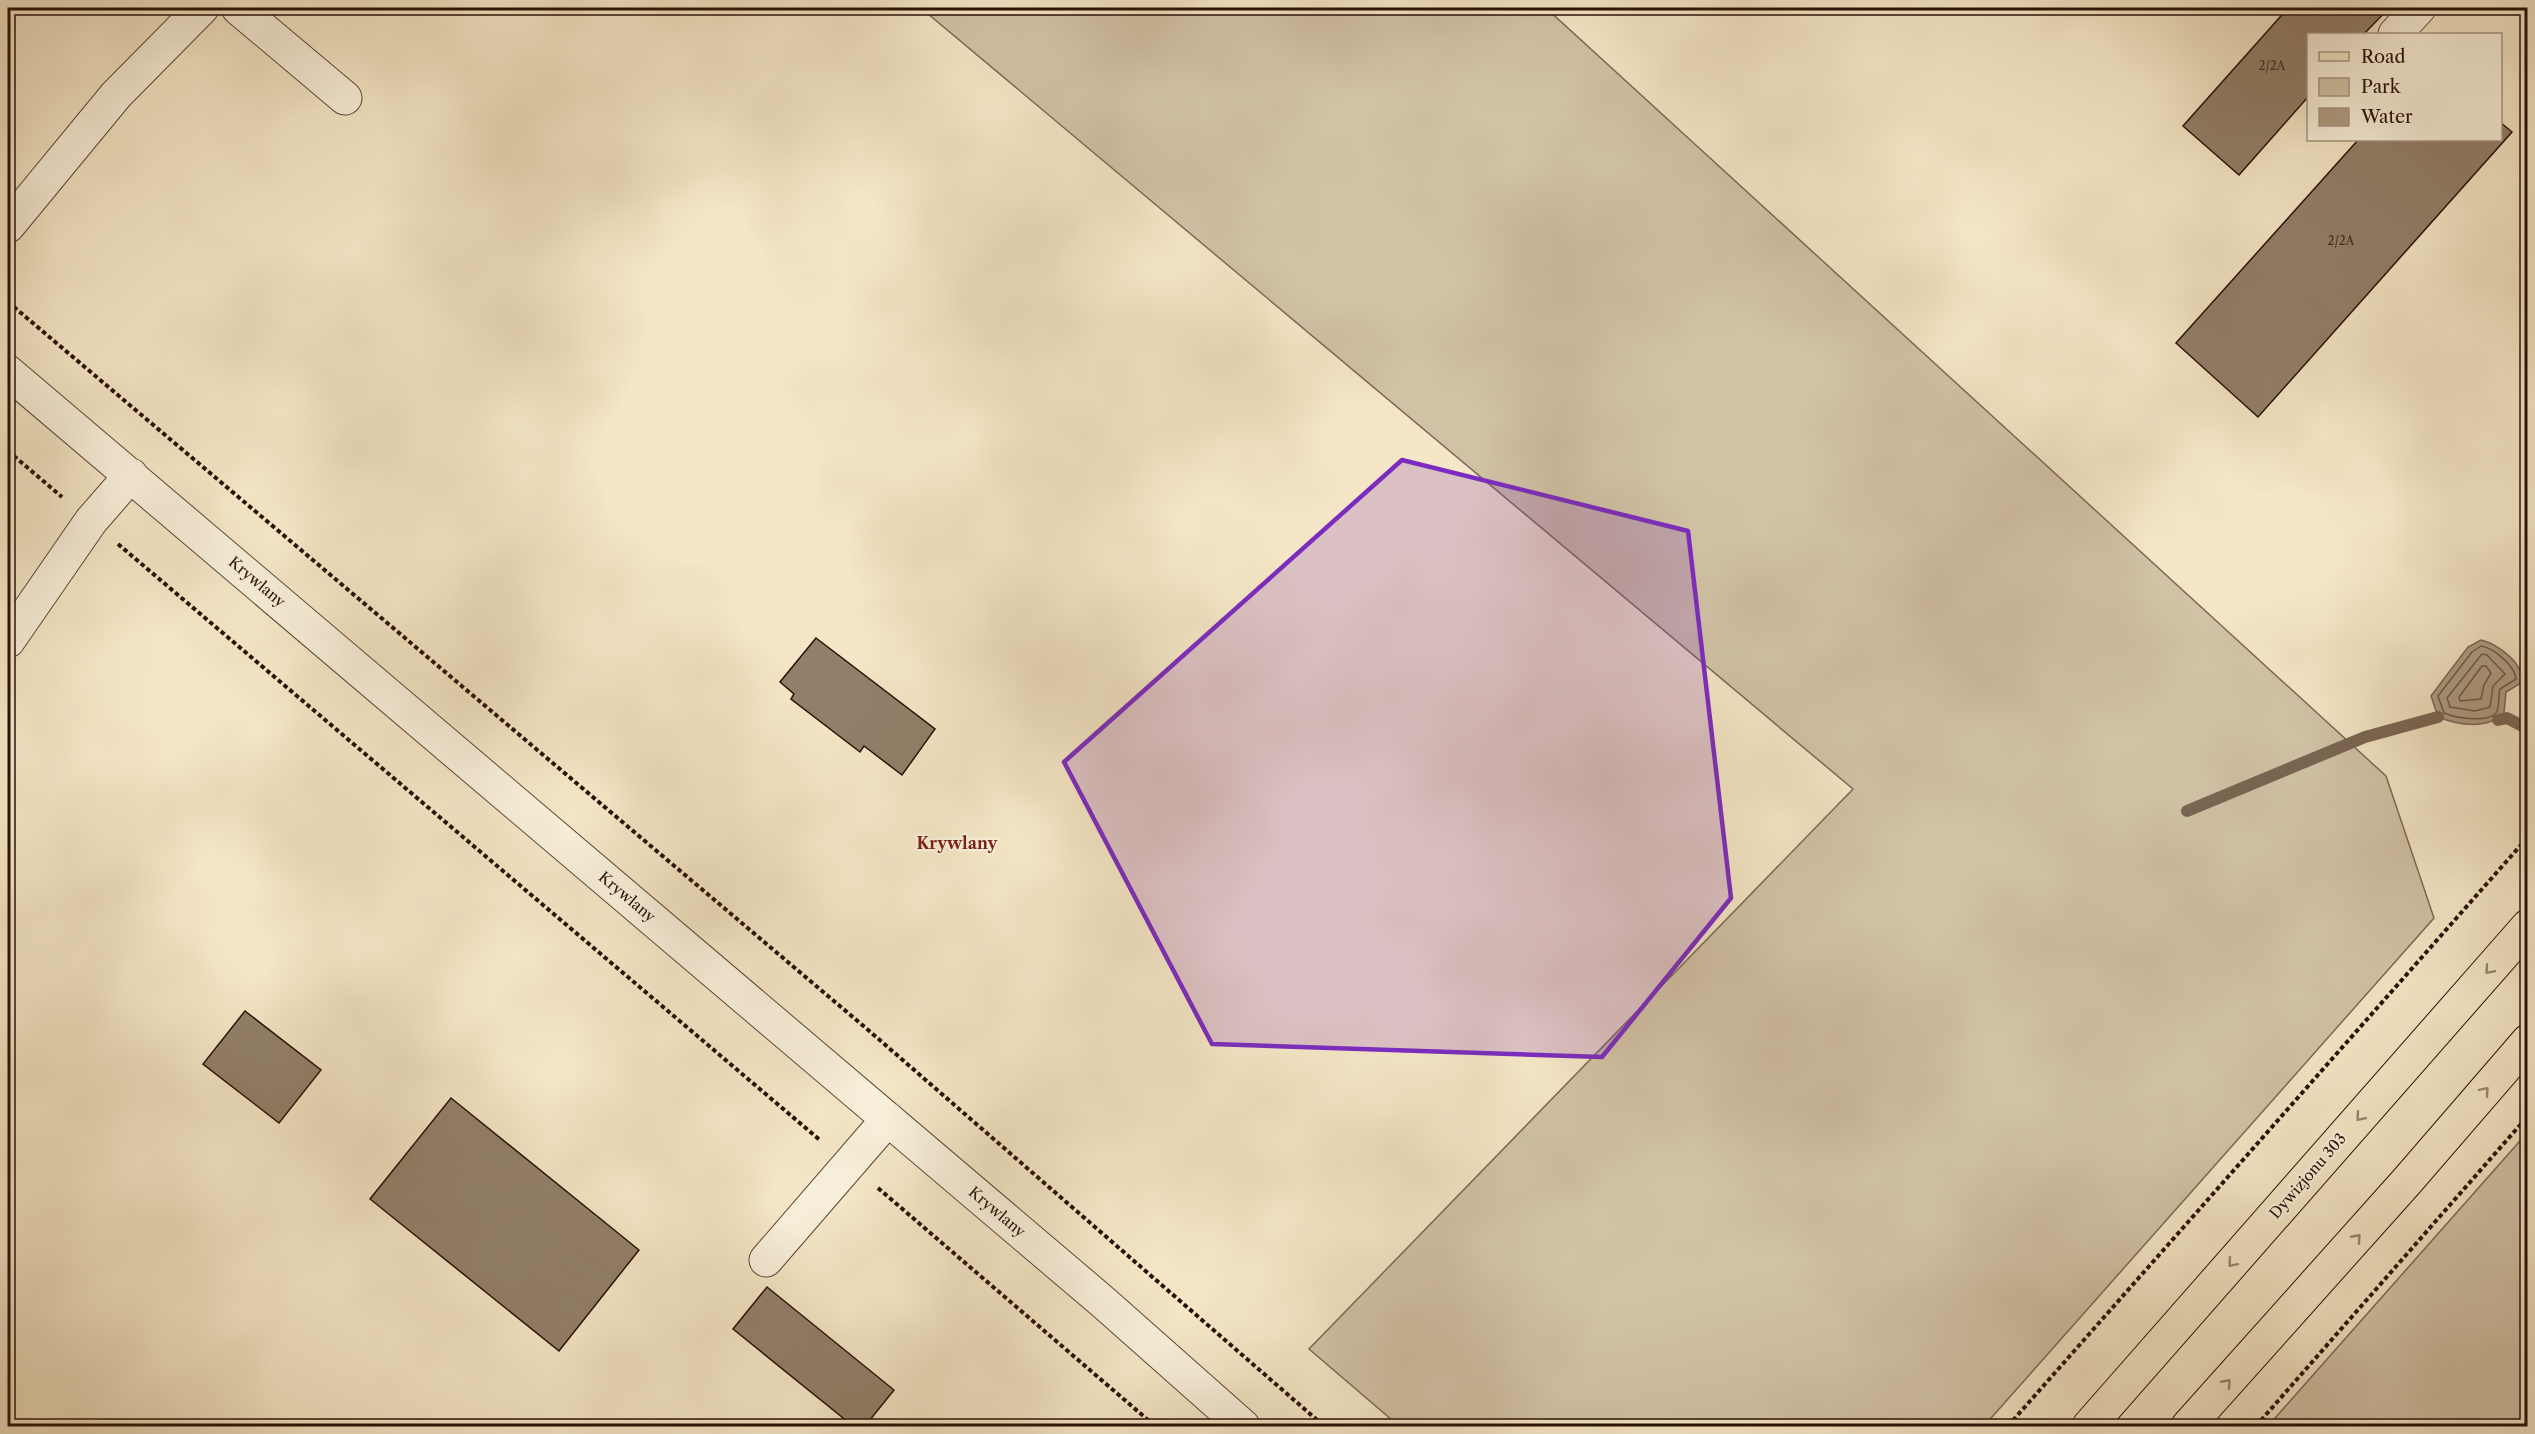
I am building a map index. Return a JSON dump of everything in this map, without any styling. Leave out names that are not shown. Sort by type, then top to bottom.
[{"type":"main road","name":"Dywizjonu 303","points":[[2089,1426],[2528,926]]},
{"type":"main road","points":[[2188,1426],[2401,1189],[2528,1041]]},
{"type":"street","points":[[8,226],[116,95],[202,8]]},
{"type":"street","points":[[238,8],[345,98]]},
{"type":"street","points":[[2396,33],[2419,8]]},
{"type":"street","name":"Krywlany","points":[[8,372],[888,1119],[1243,1426]]},
{"type":"street","points":[[8,641],[91,521],[130,475]]},
{"type":"street","points":[[766,1260],[822,1192],[888,1119]]},
{"type":"path","points":[[8,302],[867,1029],[1324,1426]]},
{"type":"path","points":[[8,451],[1155,1426]]},
{"type":"path","points":[[2008,1426],[2528,837]]},
{"type":"path","points":[[2256,1426],[2528,1116]]},
{"type":"highlighted area","points":[[1402,460],[1688,531],[1731,898],[1602,1057],[1212,1044],[1064,762]]},
{"type":"green space","points":[[921,8],[1546,8],[2386,776],[2434,918],[1984,1426],[1399,1426],[1309,1349],[1853,789]]},
{"type":"green space","points":[[2527,1133],[2527,1426],[2268,1426]]},
{"type":"water","points":[[2481,640],[2502,650],[2515,662],[2521,676],[2521,683],[2506,692],[2504,713],[2489,722],[2463,724],[2438,717],[2431,696],[2468,647]]},
{"type":"building","points":[[2288,8],[2389,8],[2365,33],[2307,33],[2307,98],[2239,175],[2183,126]]},
{"type":"building","points":[[2502,124],[2512,132],[2258,417],[2176,343],[2357,141],[2502,141]]},
{"type":"building","points":[[816,638],[935,729],[902,775],[864,746],[860,752],[791,699],[794,694],[780,682]]},
{"type":"building","points":[[245,1011],[321,1070],[279,1123],[203,1064]]},
{"type":"building","points":[[451,1098],[639,1250],[559,1351],[370,1199]]},
{"type":"building","points":[[767,1287],[894,1390],[865,1426],[853,1426],[733,1329]]},
{"type":"waterway","points":[[2187,811],[2365,737],[2438,717]]},
{"type":"waterway","points":[[2498,720],[2507,718],[2528,729]]},
{"type":"district","name":"Krywlany","points":[[957,843]]}]
